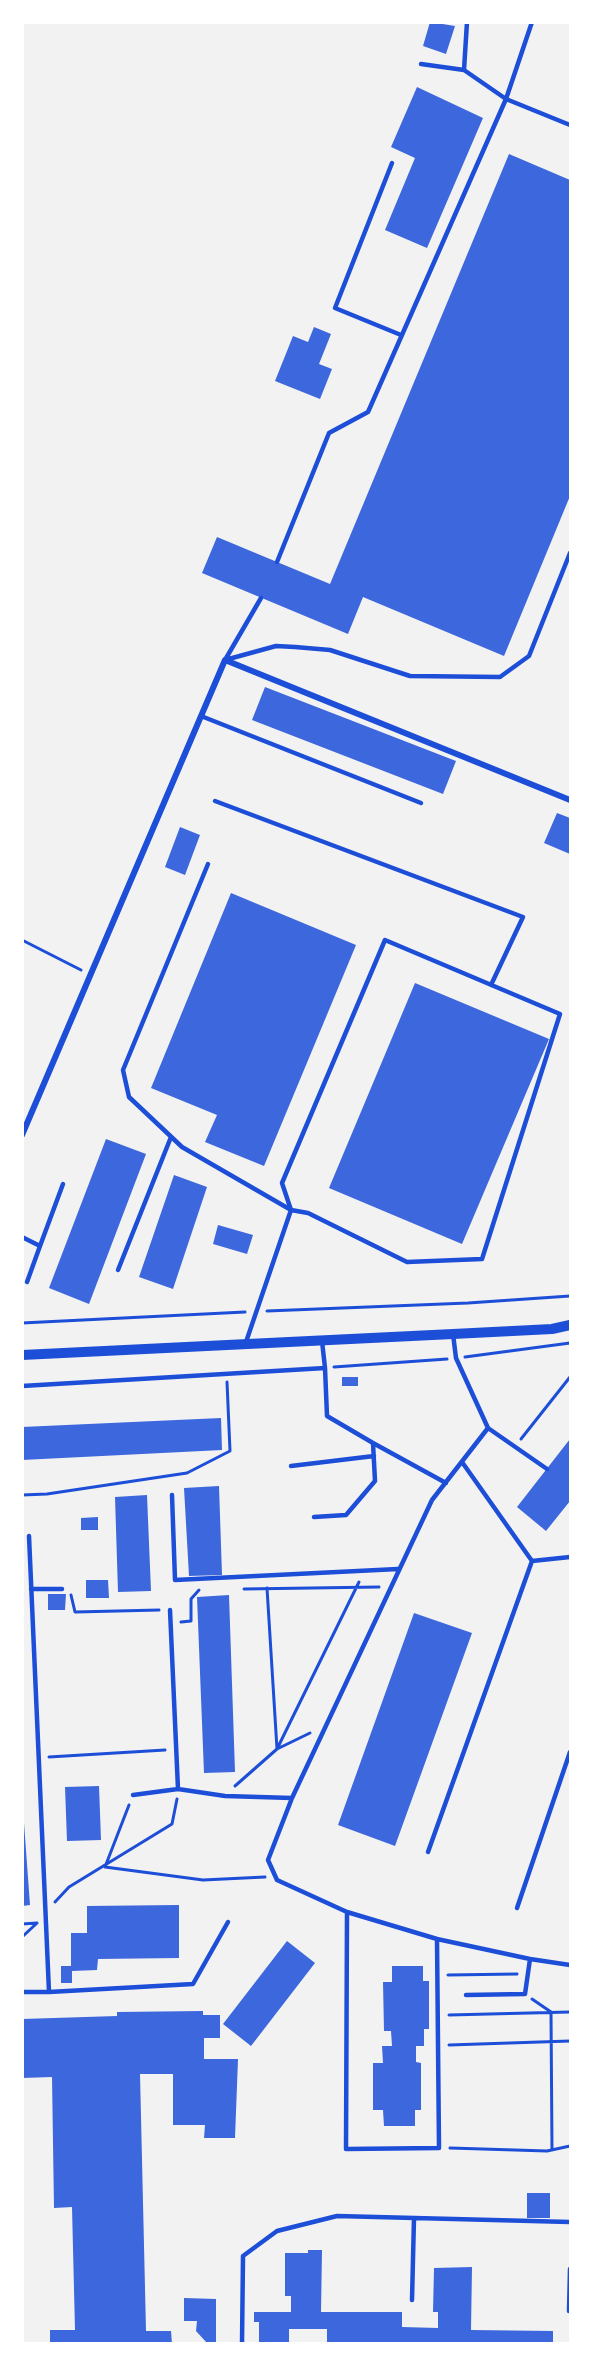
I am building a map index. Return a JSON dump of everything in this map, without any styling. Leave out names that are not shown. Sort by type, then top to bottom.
[{"type":"street","points":[[22,1135],[225,660],[570,800]]},
{"type":"street","points":[[22,1355],[552,1329],[570,1325]]},
{"type":"lane","points":[[464,70],[467,22]]},
{"type":"lane","points":[[277,562],[329,433],[368,412],[506,99],[532,22]]},
{"type":"lane","points":[[420,64],[464,70],[506,99],[570,125]]},
{"type":"lane","points":[[392,163],[335,308],[402,335]]},
{"type":"lane","points":[[225,660],[276,646],[330,650],[410,676],[500,677],[529,656],[570,553]]},
{"type":"lane","points":[[225,660],[261,598]]},
{"type":"lane","points":[[201,716],[421,803]]},
{"type":"lane","points":[[215,801],[524,917],[491,985]]},
{"type":"lane","points":[[208,864],[123,1070],[129,1097],[182,1148],[291,1210],[308,1213],[406,1262],[482,1259],[560,1014],[385,940],[282,1183],[291,1210],[245,1345]]},
{"type":"lane","points":[[118,1270],[171,1137]]},
{"type":"lane","points":[[27,1282],[63,1184]]},
{"type":"lane","points":[[22,1237],[40,1246]]},
{"type":"lane","points":[[453,1334],[456,1358],[488,1428],[547,1469]]},
{"type":"lane","points":[[322,1341],[327,1416],[446,1483]]},
{"type":"lane","points":[[22,1386],[324,1368]]},
{"type":"lane","points":[[488,1428],[432,1500],[389,1587],[292,1798],[268,1860],[276,1877],[347,1912],[437,1939],[570,1965]]},
{"type":"lane","points":[[314,1517],[346,1515],[375,1481],[373,1443]]},
{"type":"lane","points":[[291,1466],[374,1456]]},
{"type":"lane","points":[[462,1462],[532,1561]]},
{"type":"lane","points":[[172,1495],[175,1580],[398,1569]]},
{"type":"lane","points":[[28,1536],[48,1992]]},
{"type":"lane","points":[[532,1561],[570,1557]]},
{"type":"lane","points":[[428,1852],[532,1561]]},
{"type":"lane","points":[[31,1589],[62,1589]]},
{"type":"lane","points":[[170,1610],[178,1789]]},
{"type":"lane","points":[[517,1908],[570,1752]]},
{"type":"lane","points":[[133,1795],[178,1789],[225,1796],[292,1798]]},
{"type":"lane","points":[[347,1912],[346,2149],[439,2148],[437,1939]]},
{"type":"lane","points":[[22,1992],[193,1984],[228,1922]]},
{"type":"lane","points":[[466,1995],[525,1994],[530,1959]]},
{"type":"lane","points":[[242,2343],[243,2256],[277,2231],[337,2216],[570,2222]]},
{"type":"lane","points":[[412,2300],[414,2218]]},
{"type":"lane","points":[[569,2311],[570,2269]]},
{"type":"path","points":[[22,940],[91,976]]},
{"type":"path","points":[[22,1323],[468,1304],[570,1296]]},
{"type":"path","points":[[22,1495],[47,1494],[187,1473],[230,1451],[227,1374]]},
{"type":"path","points":[[515,1447],[570,1377]]},
{"type":"path","points":[[277,1749],[363,1572]]},
{"type":"path","points":[[239,1589],[389,1587]]},
{"type":"path","points":[[267,1588],[277,1749]]},
{"type":"path","points":[[62,1589],[70,1590],[75,1612],[170,1610]]},
{"type":"path","points":[[170,1623],[191,1622],[191,1599],[197,1590],[208,1590]]},
{"type":"path","points":[[225,1796],[277,1749],[325,1726]]},
{"type":"path","points":[[39,1758],[176,1749]]},
{"type":"path","points":[[22,1937],[69,1887],[172,1824],[178,1789]]},
{"type":"path","points":[[105,1867],[133,1795]]},
{"type":"path","points":[[105,1867],[203,1880],[276,1877]]},
{"type":"path","points":[[22,1924],[37,1923]]},
{"type":"path","points":[[438,1975],[527,1974]]},
{"type":"path","points":[[525,1994],[551,2012]]},
{"type":"path","points":[[551,2012],[552,2150]]},
{"type":"path","points":[[438,2015],[570,2012]]},
{"type":"path","points":[[438,2045],[570,2041]]},
{"type":"path","points":[[439,2148],[552,2150],[570,2146]]},
{"type":"building","points":[[430,22],[455,26],[446,54],[423,46]]},
{"type":"building","points":[[417,87],[483,118],[427,248],[385,230],[415,158],[391,147]]},
{"type":"building","points":[[509,154],[570,180],[570,496],[504,656],[363,597],[348,634],[202,573],[217,537],[330,584]]},
{"type":"building","points":[[314,327],[331,334],[319,364],[332,369],[320,399],[275,381],[293,336],[308,342]]},
{"type":"building","points":[[265,687],[456,761],[443,794],[252,720]]},
{"type":"building","points":[[557,813],[570,818],[570,854],[544,843]]},
{"type":"building","points":[[180,827],[200,835],[185,875],[165,867]]},
{"type":"building","points":[[231,893],[356,945],[264,1166],[205,1142],[217,1115],[151,1088]]},
{"type":"building","points":[[415,983],[549,1039],[462,1244],[329,1188]]},
{"type":"building","points":[[106,1139],[146,1154],[89,1304],[49,1288]]},
{"type":"building","points":[[174,1175],[207,1187],[173,1289],[139,1277]]},
{"type":"building","points":[[218,1225],[253,1235],[247,1254],[213,1244]]},
{"type":"building","points":[[342,1377],[358,1377],[358,1386],[342,1386]]},
{"type":"building","points":[[221,1418],[222,1450],[22,1460],[22,1427]]},
{"type":"building","points":[[570,1439],[570,1501],[546,1531],[517,1507]]},
{"type":"building","points":[[219,1486],[222,1575],[189,1576],[184,1488]]},
{"type":"building","points":[[147,1495],[151,1591],[118,1592],[115,1497]]},
{"type":"building","points":[[98,1517],[98,1530],[81,1530],[81,1518]]},
{"type":"building","points":[[86,1580],[108,1580],[109,1598],[86,1598]]},
{"type":"building","points":[[48,1594],[66,1594],[65,1610],[48,1610]]},
{"type":"building","points":[[229,1595],[235,1772],[204,1773],[197,1597]]},
{"type":"building","points":[[414,1613],[472,1633],[395,1846],[338,1825]]},
{"type":"building","points":[[99,1786],[101,1840],[67,1841],[65,1787]]},
{"type":"building","points":[[24,1823],[30,1905],[22,1906],[22,1824]]},
{"type":"building","points":[[179,1905],[179,1958],[98,1959],[97,1970],[72,1971],[72,1983],[61,1983],[61,1966],[71,1966],[71,1933],[87,1933],[87,1906]]},
{"type":"building","points":[[287,1941],[315,1963],[251,2046],[223,2024]]},
{"type":"building","points":[[392,1966],[423,1966],[423,1981],[429,1981],[429,2029],[424,2029],[424,2046],[416,2046],[416,2062],[421,2063],[421,2110],[415,2110],[415,2126],[384,2126],[383,2110],[373,2110],[373,2063],[383,2063],[382,2046],[392,2046],[391,2031],[384,2031],[383,1982],[392,1982]]},
{"type":"building","points":[[203,2011],[203,2015],[220,2015],[220,2038],[204,2038],[204,2059],[238,2059],[235,2138],[204,2138],[205,2125],[173,2125],[173,2074],[140,2074],[146,2331],[171,2331],[172,2344],[50,2344],[50,2330],[75,2330],[72,2207],[54,2208],[52,2077],[22,2078],[22,2019],[117,2016],[117,2012]]},
{"type":"building","points":[[527,2193],[550,2193],[550,2218],[527,2218]]},
{"type":"building","points":[[308,2250],[322,2250],[321,2312],[402,2312],[402,2327],[438,2328],[438,2312],[433,2312],[434,2268],[472,2267],[471,2330],[553,2331],[553,2344],[327,2344],[327,2329],[289,2329],[289,2344],[259,2344],[259,2322],[254,2322],[254,2312],[291,2312],[291,2296],[285,2296],[285,2253],[308,2253]]},
{"type":"building","points":[[184,2298],[216,2299],[216,2343],[207,2343],[196,2331],[197,2321],[184,2321]]}]
